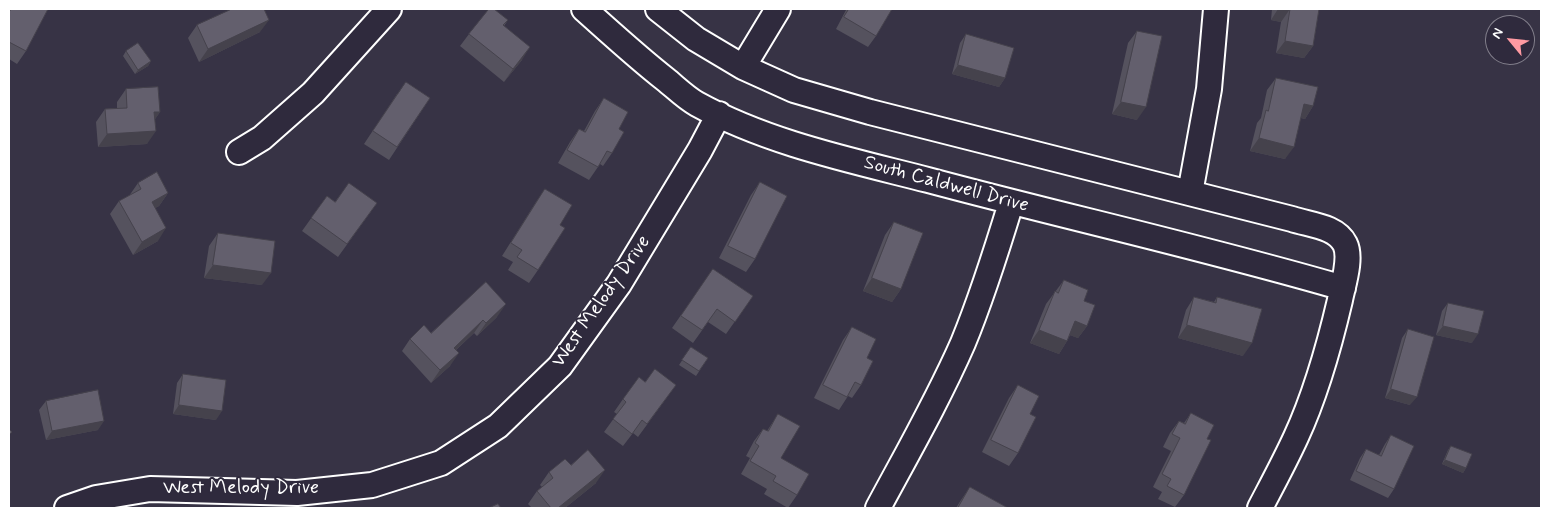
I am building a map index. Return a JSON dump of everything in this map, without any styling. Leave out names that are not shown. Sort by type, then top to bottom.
[{"type":"street","points":[[239,152],[262,138],[313,94],[389,9]]},
{"type":"street","name":"South Caldwell Drive","points":[[584,9],[636,56],[696,103],[741,125],[786,141],[859,162],[1271,267],[1343,288]]},
{"type":"street","points":[[658,9],[696,39],[744,67],[794,90],[870,112],[1331,230],[1340,236],[1346,246],[1347,263],[1333,330],[1317,383],[1296,436],[1260,508]]},
{"type":"street","points":[[744,67],[778,9]]},
{"type":"street","points":[[1190,193],[1209,88],[1216,9]]},
{"type":"street","name":"West Melody Drive","points":[[67,508],[96,498],[150,489],[297,493],[372,485],[442,463],[498,426],[560,366],[619,284],[700,150],[719,114]]},
{"type":"street","points":[[878,508],[930,413],[963,342],[1000,240],[1011,202]]},
{"type":"building","points":[[11,9],[48,9],[26,51],[9,42],[9,13]]},
{"type":"building","points":[[232,9],[264,9],[269,20],[208,49],[197,25]]},
{"type":"building","points":[[489,9],[494,9],[508,20],[503,25],[530,47],[513,69],[469,34]]},
{"type":"building","points":[[849,9],[892,9],[876,36],[844,17]]},
{"type":"building","points":[[1290,9],[1319,9],[1313,46],[1285,41]]},
{"type":"building","points":[[1137,31],[1162,36],[1146,107],[1121,102]]},
{"type":"building","points":[[966,34],[1014,48],[1005,78],[958,65]]},
{"type":"building","points":[[138,43],[151,61],[138,70],[126,51]]},
{"type":"building","points":[[1276,78],[1318,87],[1313,106],[1304,104],[1294,147],[1259,138]]},
{"type":"building","points":[[406,82],[430,98],[397,147],[373,131]]},
{"type":"building","points":[[158,87],[160,112],[154,112],[156,131],[107,134],[105,109],[127,108],[126,89]]},
{"type":"building","points":[[604,98],[628,112],[619,129],[624,132],[612,153],[607,151],[598,167],[567,150],[579,129],[585,132]]},
{"type":"building","points":[[157,172],[168,193],[152,202],[166,228],[142,242],[119,201],[141,189],[138,183]]},
{"type":"building","points":[[760,182],[787,196],[755,259],[728,246]]},
{"type":"building","points":[[349,183],[377,203],[347,244],[311,218],[327,196],[335,202]]},
{"type":"building","points":[[545,189],[572,205],[560,225],[565,228],[538,270],[517,257],[522,250],[511,243]]},
{"type":"building","points":[[894,222],[923,233],[901,289],[872,278]]},
{"type":"building","points":[[218,233],[275,241],[271,273],[213,265]]},
{"type":"building","points":[[713,269],[753,296],[735,322],[717,309],[702,330],[681,316]]},
{"type":"building","points":[[1064,280],[1088,290],[1084,301],[1095,305],[1087,326],[1075,321],[1067,341],[1039,330],[1055,291],[1058,293]]},
{"type":"building","points":[[486,282],[506,304],[486,323],[483,320],[454,348],[459,353],[440,370],[410,339],[424,325],[431,333]]},
{"type":"building","points":[[1194,297],[1216,303],[1217,297],[1262,309],[1252,343],[1187,325]]},
{"type":"building","points":[[1448,303],[1484,311],[1478,334],[1443,326]]},
{"type":"building","points":[[852,327],[876,339],[867,358],[873,361],[861,385],[855,382],[847,397],[823,385]]},
{"type":"building","points":[[1408,329],[1434,337],[1417,397],[1391,389]]},
{"type":"building","points":[[691,347],[708,358],[699,371],[682,360]]},
{"type":"building","points":[[655,369],[676,385],[647,424],[642,420],[632,434],[613,419],[626,402],[623,399],[639,377],[645,382]]},
{"type":"building","points":[[183,374],[226,380],[222,411],[179,405]]},
{"type":"building","points":[[1018,385],[1039,396],[1030,414],[1036,417],[1018,453],[991,440]]},
{"type":"building","points":[[98,390],[104,421],[52,431],[46,401]]},
{"type":"building","points":[[1191,413],[1214,425],[1207,439],[1211,440],[1184,495],[1167,486],[1171,479],[1162,474],[1180,438],[1172,434],[1179,421],[1185,424]]},
{"type":"building","points":[[778,414],[800,426],[781,458],[809,474],[797,495],[773,481],[776,476],[750,461],[759,446],[755,443],[763,429],[768,431]]},
{"type":"building","points":[[1391,435],[1414,446],[1394,489],[1356,471],[1366,449],[1381,456]]},
{"type":"building","points":[[1451,446],[1472,454],[1466,468],[1445,460]]},
{"type":"building","points":[[588,450],[605,470],[558,508],[551,508],[537,491],[553,478],[549,472],[565,459],[571,465]]},
{"type":"building","points":[[970,487],[1008,508],[958,508]]},
{"type":"building","points":[[498,504],[501,508],[489,508]]}]
